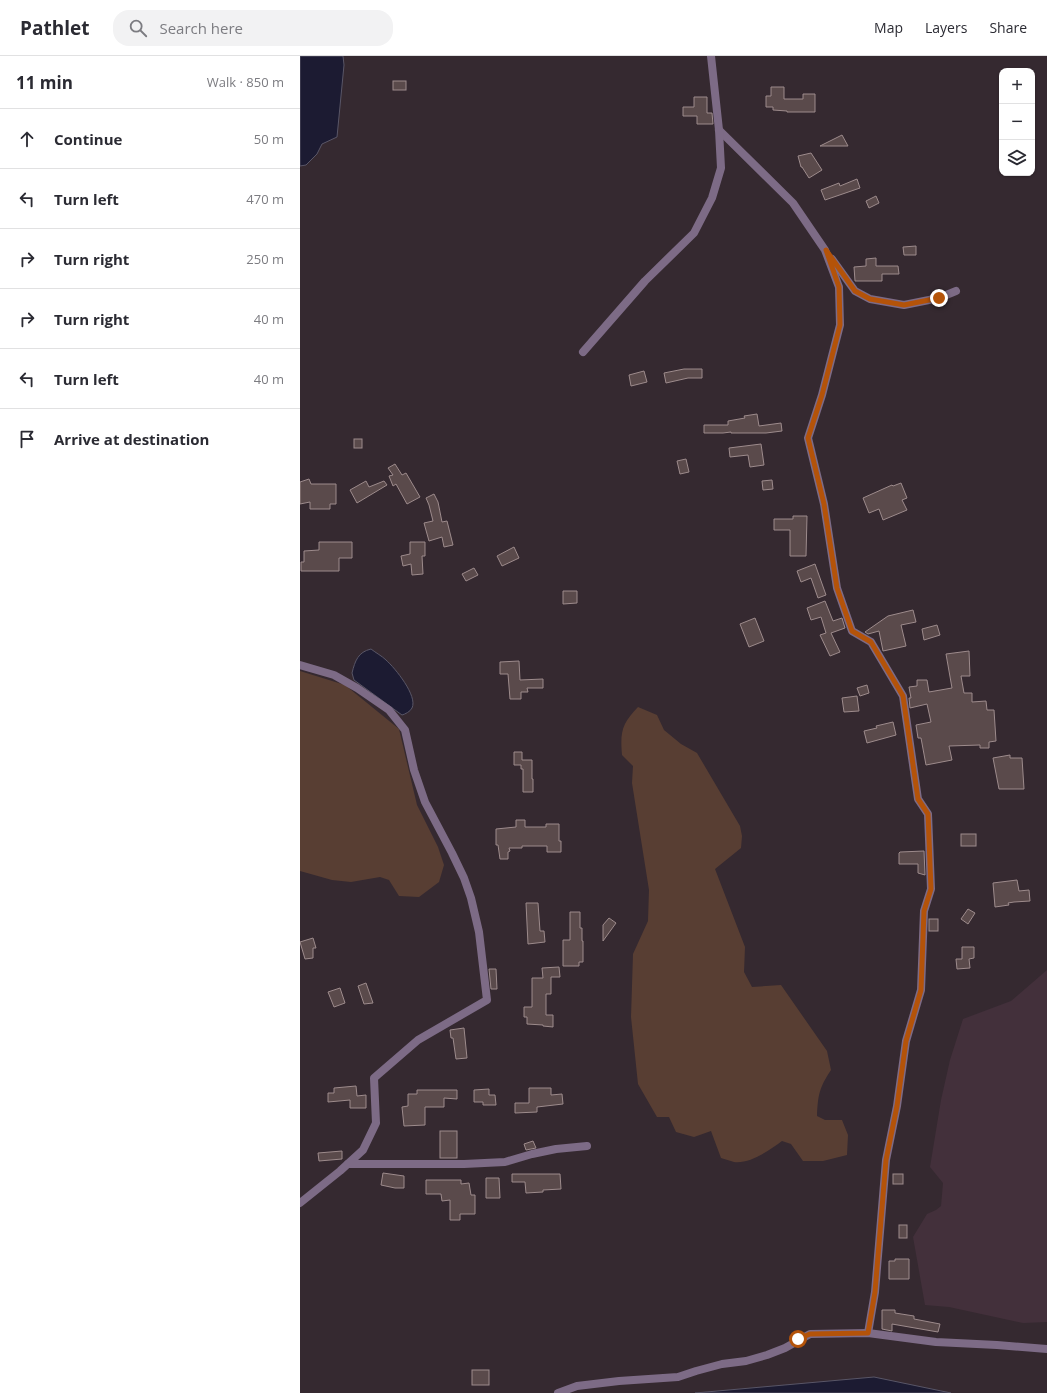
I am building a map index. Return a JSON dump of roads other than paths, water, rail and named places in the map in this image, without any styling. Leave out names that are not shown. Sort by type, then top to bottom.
[{"type":"street","points":[[583,352],[645,281],[694,234],[712,198],[721,168],[719,130],[711,56]]},
{"type":"street","points":[[719,130],[793,203],[855,291],[870,299],[904,305],[939,298],[956,292]]},
{"type":"street","points":[[826,250],[839,287],[840,325],[822,395],[808,438],[824,504],[837,588],[852,631],[871,642],[903,696],[918,799],[928,814],[931,869],[931,889],[924,911],[921,990],[906,1041],[897,1106],[886,1160],[875,1292],[868,1333]]},
{"type":"street","points":[[300,665],[334,674],[357,688],[389,710],[405,730],[414,770],[425,802],[464,878],[471,898],[479,932],[487,1000],[418,1040],[374,1078],[376,1123],[363,1150],[348,1164],[300,1202]]},
{"type":"street","points":[[348,1164],[464,1164],[505,1162],[556,1149],[588,1146]]},
{"type":"street","points":[[558,1393],[577,1386],[619,1381],[678,1377],[703,1369],[746,1361],[768,1355],[785,1348],[810,1334],[868,1333],[936,1342],[1047,1349]]}]
